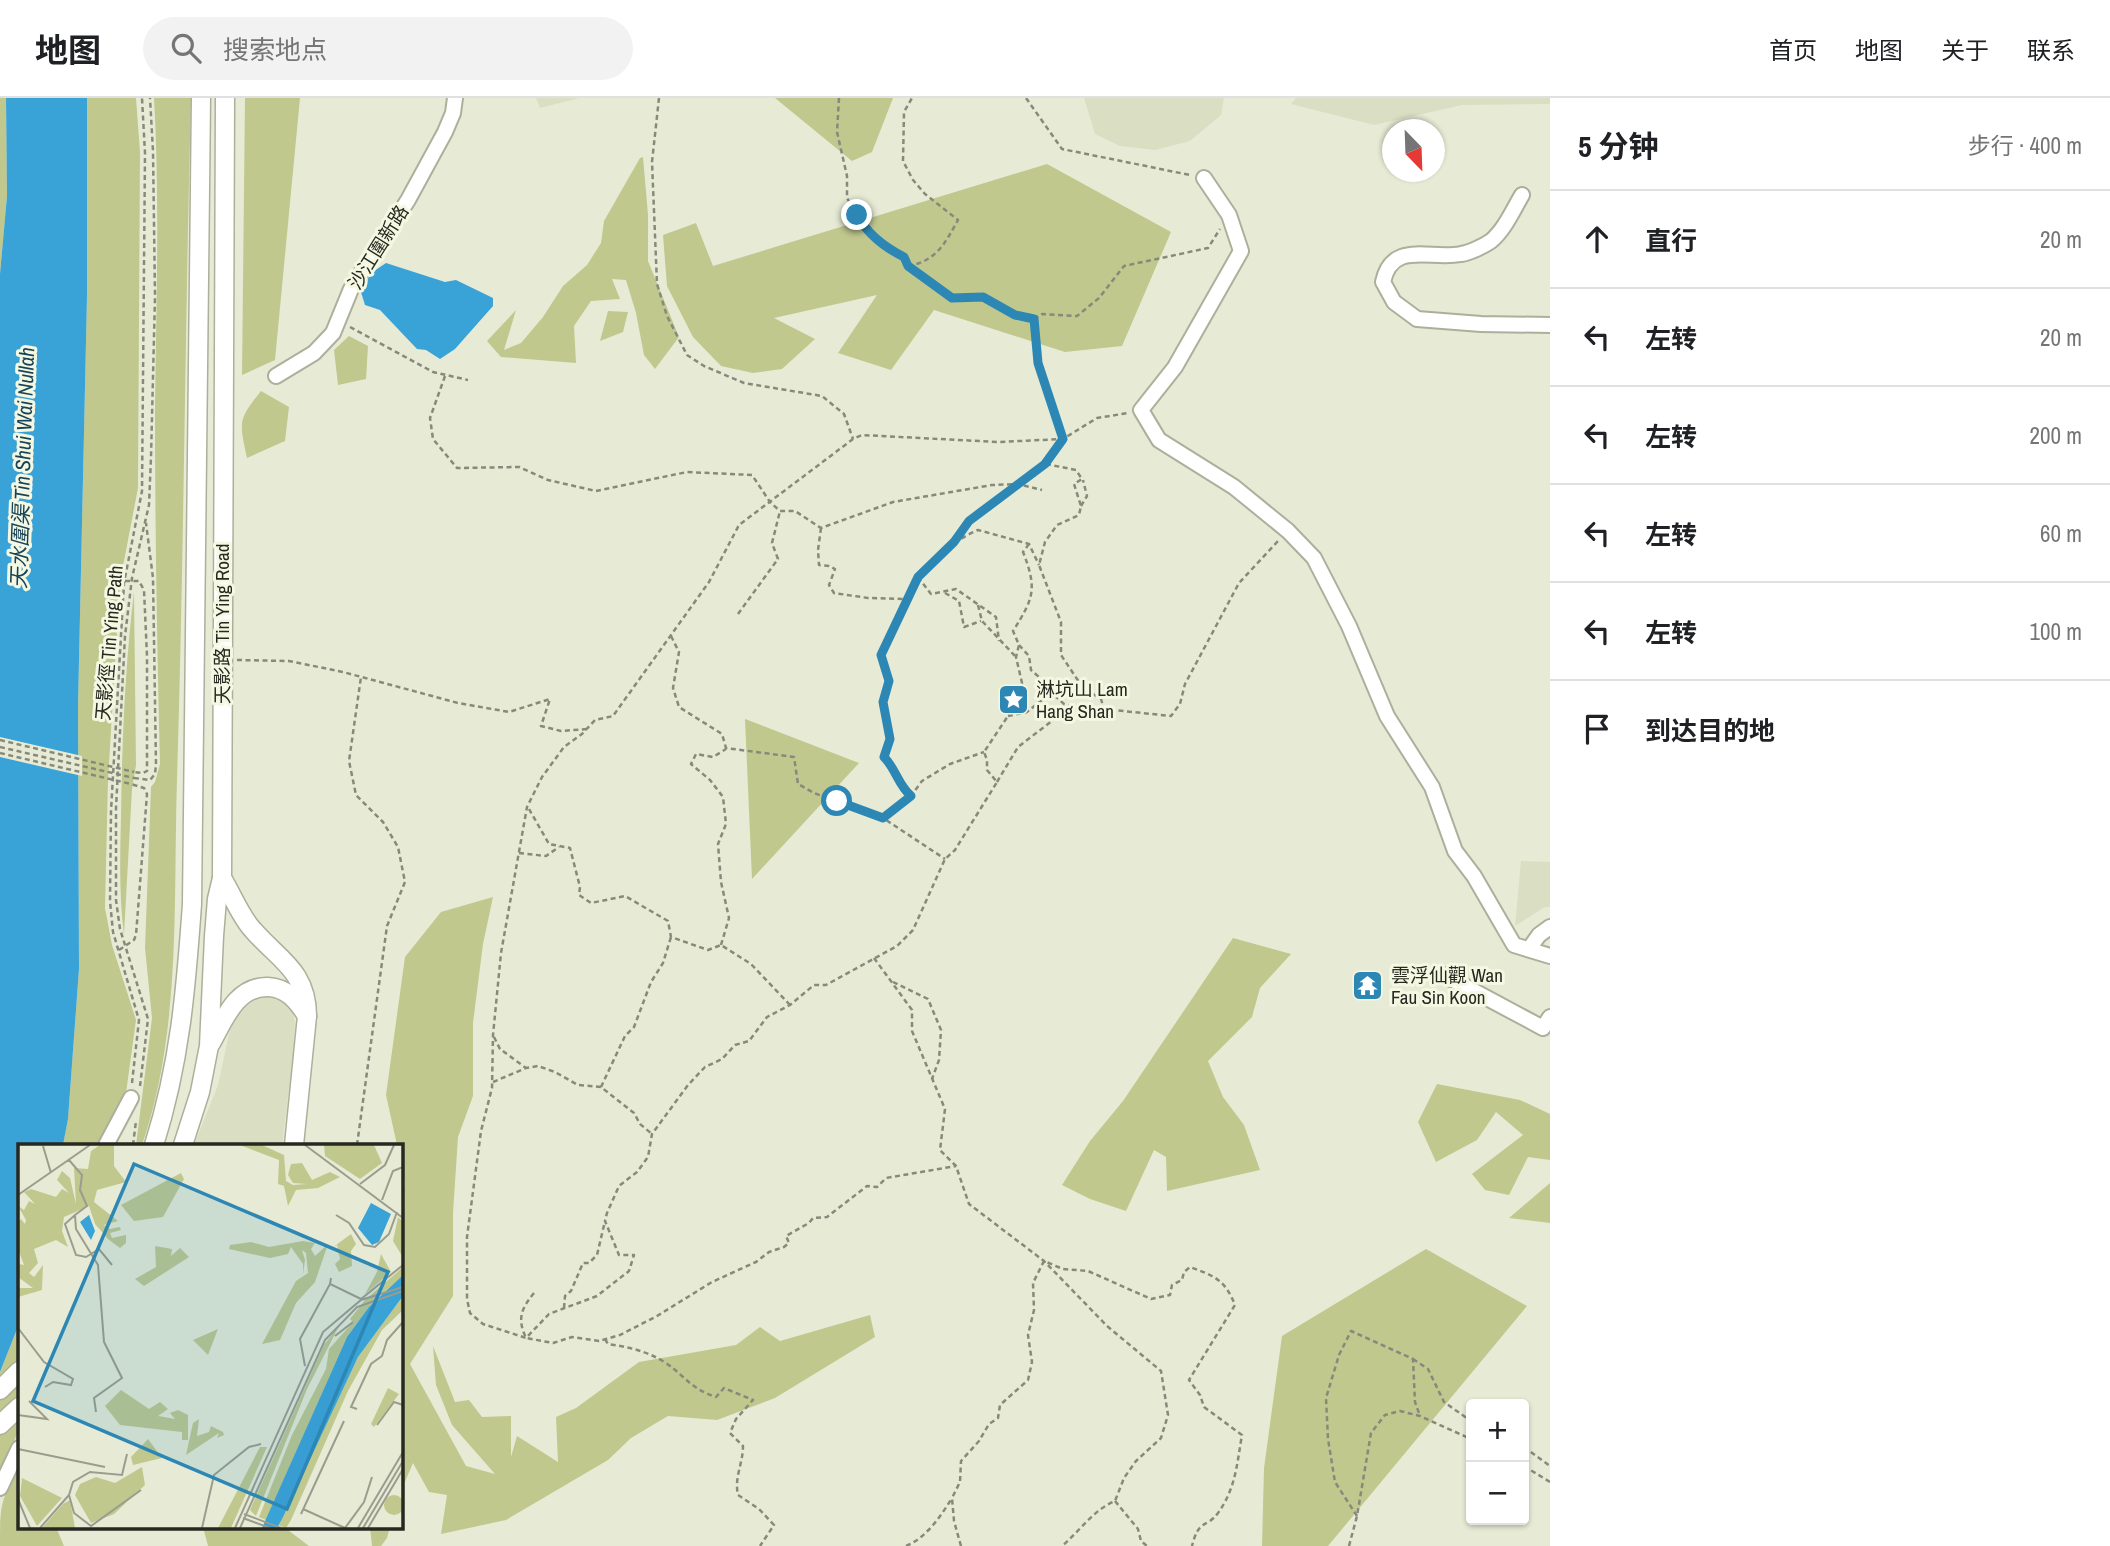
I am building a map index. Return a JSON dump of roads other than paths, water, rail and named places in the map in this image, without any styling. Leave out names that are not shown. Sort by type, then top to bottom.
[{"type":"main road","name":"天影路 Tin Ying Road","points":[[154,1144],[178,1055],[192,904],[201,98]]},
{"type":"main road","name":"天影路 Tin Ying Road","points":[[183,1144],[200,1092],[209,1046],[216,912],[222,878],[225,98]]},
{"type":"main road","points":[[222,878],[253,930],[279,953],[295,973],[304,991],[307,1016],[294,1144]]},
{"type":"main road","points":[[209,1046],[236,1001],[252,989],[282,989],[293,997],[307,1016]]},
{"type":"main road","points":[[0,1390],[18,1372]]},
{"type":"main road","points":[[0,1425],[18,1408]]},
{"type":"street","name":"沙江圍新路","points":[[276,376],[324,344],[333,333],[351,289],[408,200],[444,132],[453,113],[454,98]]},
{"type":"street","points":[[1204,178],[1229,215],[1241,251],[1175,367],[1141,410],[1159,440],[1234,487],[1288,531],[1314,558],[1349,626],[1387,716],[1432,787],[1455,851],[1474,876],[1514,944],[1550,956]]},
{"type":"street","points":[[1522,195],[1509,219],[1491,241],[1462,254],[1418,253],[1392,261],[1386,268],[1383,282],[1394,302],[1417,319],[1481,324],[1550,325]]},
{"type":"street","points":[[1529,949],[1539,935],[1550,927]]},
{"type":"street","points":[[1444,975],[1543,1028],[1550,1017]]},
{"type":"street","points":[[107,1144],[135,1095]]},
{"type":"street","points":[[0,1488],[18,1450]]},
{"type":"water","name":"天水圍渠 Tin Shui Wai Nullah","points":[[6,98],[87,98],[87,296],[78,706],[79,969],[68,1119],[63,1144],[18,1144],[18,1327],[0,1372],[0,274],[7,196]]},
{"type":"water","points":[[386,263],[445,282],[456,280],[493,298],[493,306],[455,349],[440,359],[426,350],[417,349],[380,310],[365,305],[360,289],[371,273]]},
{"type":"place","name":"淋坑山 Lam Hang Shan","points":[[1013,700]]},
{"type":"place","name":"雲浮仙觀 Wan Fau Sin Koon","points":[[1368,986]]}]
